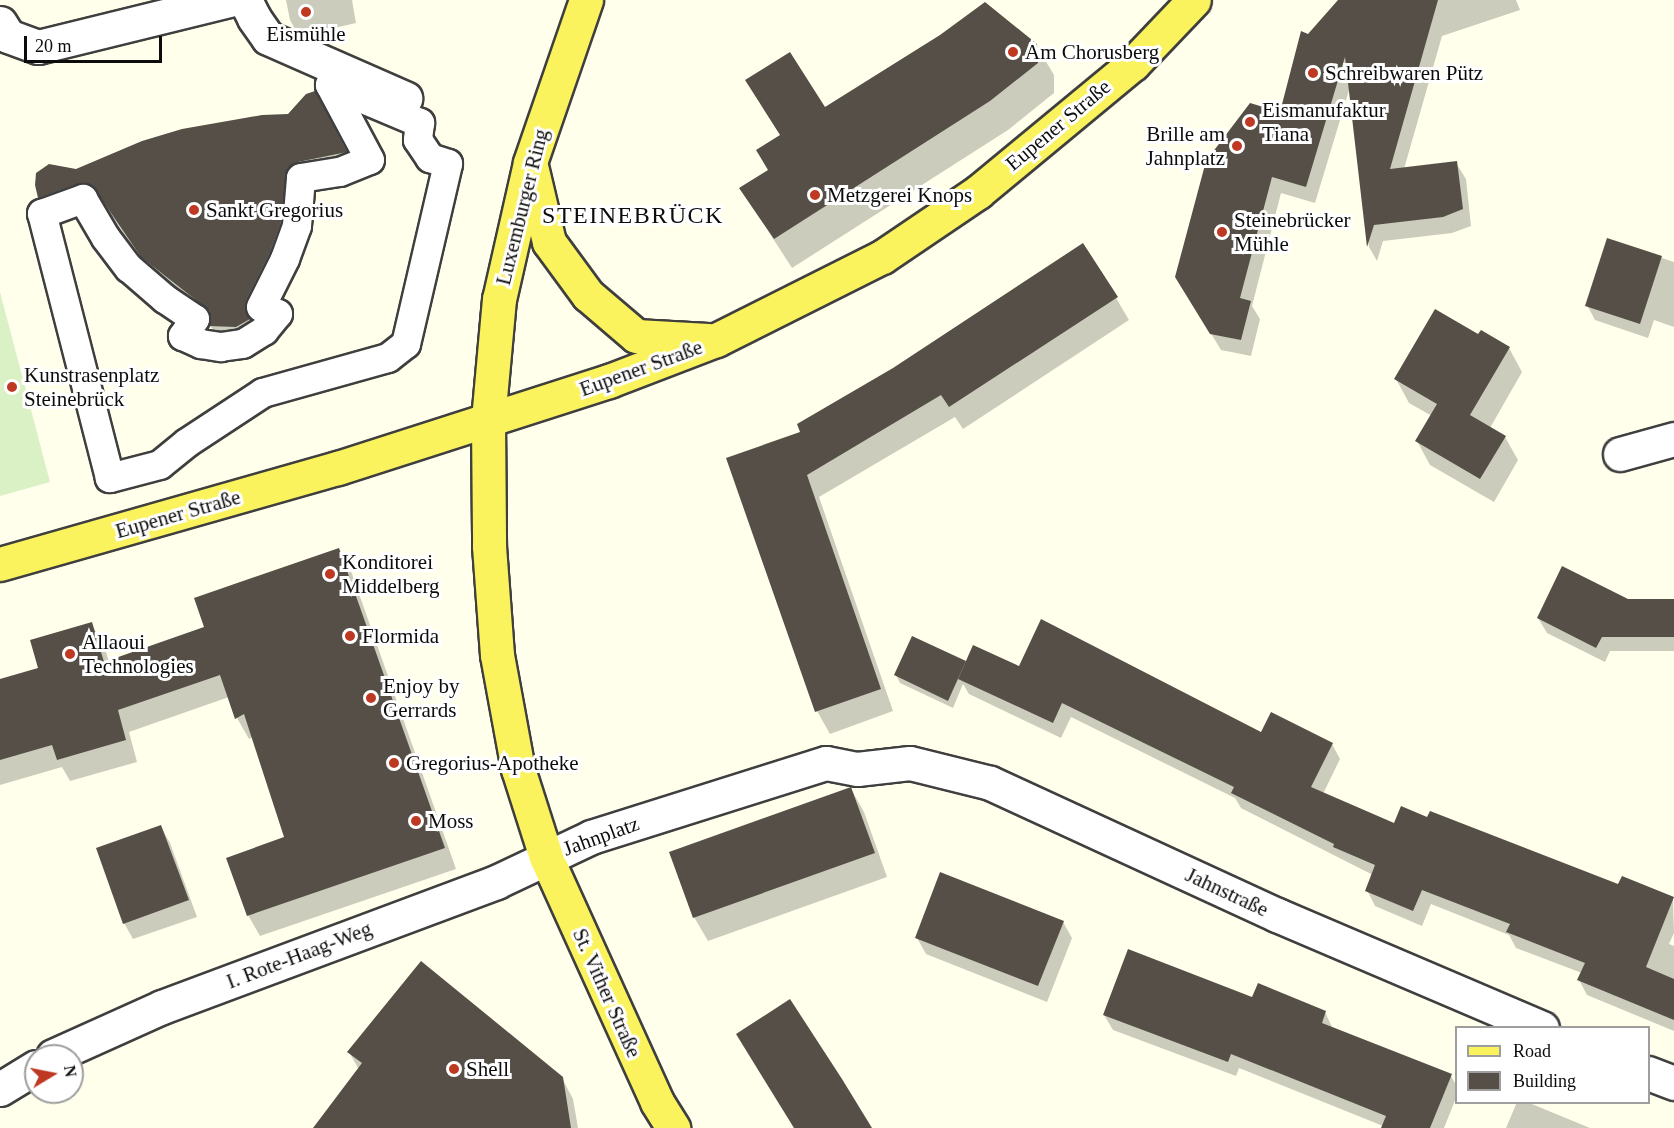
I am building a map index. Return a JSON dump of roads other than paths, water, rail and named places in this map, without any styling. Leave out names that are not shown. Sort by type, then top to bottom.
[{"type":"main road","name":"Luxemburger Ring","points":[[488,420],[499,299],[530,163],[586,0]]},
{"type":"main road","name":"Eupener Straße","points":[[0,564],[338,468],[648,368],[716,340],[882,257],[978,192],[1133,64],[1194,0]]},
{"type":"main road","points":[[530,163],[549,242],[588,295],[636,336],[716,340]]},
{"type":"main road","name":"Jahnplatz","points":[[488,420],[489,546],[497,655],[518,769],[546,856]]},
{"type":"main road","name":"St. Vither Straße","points":[[546,856],[657,1102],[673,1128]]},
{"type":"street","points":[[0,23],[8,36],[38,47],[229,0]]},
{"type":"street","points":[[245,0],[268,38],[405,98]]},
{"type":"street","points":[[330,84],[420,123],[418,140],[430,158],[448,164],[430,241],[406,344],[388,358],[263,393],[187,443],[160,465],[110,478],[42,214],[83,199],[105,238],[129,268],[165,299],[195,320],[183,336],[201,344],[221,348],[243,344],[264,331],[278,314],[261,307],[285,260],[297,226],[301,178],[340,172],[370,160],[330,84]]},
{"type":"street","points":[[1620,454],[1674,439]]},
{"type":"street","name":"Jahnplatz","points":[[546,856],[630,824],[826,763],[857,769],[910,763]]},
{"type":"street","name":"Jahnstraße","points":[[910,763],[990,783],[1277,915],[1537,1026]]},
{"type":"street","name":"I. Rote-Haag-Weg","points":[[80,1044],[162,1007],[496,882],[546,856]]},
{"type":"street","points":[[0,1089],[24,1074]]},
{"type":"street","points":[[1650,1074],[1674,1083]]},
{"type":"place","name":"Eismühle","points":[[306,12]]},
{"type":"place","name":"Am Chorusberg","points":[[1013,52]]},
{"type":"place","name":"Schreibwaren Pütz","points":[[1313,73]]},
{"type":"place","name":"Eismanufaktur Tiana","points":[[1250,122]]},
{"type":"place","name":"Brille am Jahnplatz","points":[[1237,146]]},
{"type":"place","name":"Metzgerei Knops","points":[[815,195]]},
{"type":"place","name":"Sankt Gregorius","points":[[194,210]]},
{"type":"place","name":"Steinebrücker Mühle","points":[[1222,232]]},
{"type":"place","name":"Kunstrasenplatz Steinebrück","points":[[12,387]]},
{"type":"place","name":"Konditorei Middelberg","points":[[330,574]]},
{"type":"place","name":"Flormida","points":[[350,636]]},
{"type":"place","name":"Allaoui Technologies","points":[[70,654]]},
{"type":"place","name":"Enjoy by Gerrards","points":[[371,698]]},
{"type":"place","name":"Gregorius-Apotheke","points":[[394,763]]},
{"type":"place","name":"Moss","points":[[416,821]]},
{"type":"place","name":"Shell","points":[[454,1069]]},
{"type":"district","name":"STEINEBRÜCK","points":[[633,216]]}]
